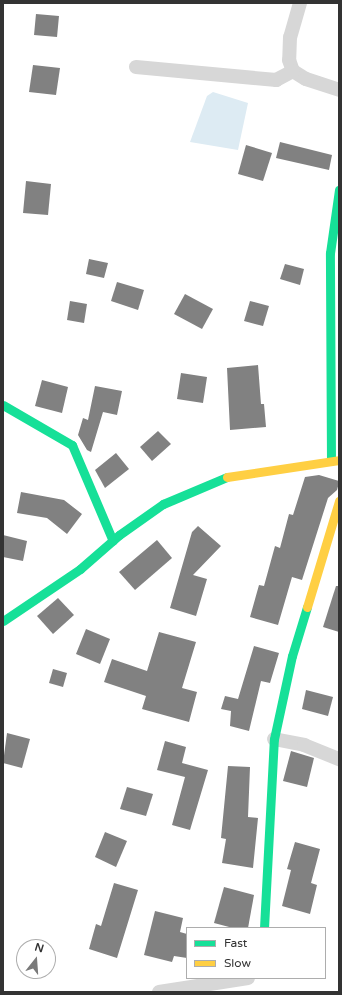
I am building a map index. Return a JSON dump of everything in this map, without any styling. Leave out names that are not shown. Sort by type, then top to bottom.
[{"type":"street","points":[[300,3],[290,37],[289,60],[293,71],[306,80],[339,90]]},
{"type":"street","points":[[136,67],[276,80],[293,71]]},
{"type":"street","points":[[3,621],[80,569],[113,541],[163,504],[220,478],[335,460],[330,253],[339,190]]},
{"type":"street","points":[[3,405],[72,445],[113,541]]},
{"type":"street","points":[[264,927],[274,739],[292,656],[339,501]]},
{"type":"street","points":[[274,739],[304,745],[339,759]]},
{"type":"street","points":[[159,992],[242,979]]},
{"type":"shaded area","points":[[213,92],[248,103],[238,150],[190,142],[207,96]]},
{"type":"building","points":[[36,14],[59,16],[57,37],[34,35]]},
{"type":"building","points":[[33,65],[60,68],[56,95],[29,92]]},
{"type":"building","points":[[280,142],[332,155],[329,170],[276,158]]},
{"type":"building","points":[[246,145],[272,153],[263,181],[238,174]]},
{"type":"building","points":[[26,181],[51,184],[48,215],[23,213]]},
{"type":"building","points":[[89,259],[108,263],[104,278],[86,274]]},
{"type":"building","points":[[285,264],[304,269],[300,285],[280,279]]},
{"type":"building","points":[[117,282],[144,290],[138,310],[111,301]]},
{"type":"building","points":[[185,294],[213,309],[202,329],[174,314]]},
{"type":"building","points":[[70,301],[87,304],[84,323],[67,320]]},
{"type":"building","points":[[250,301],[269,306],[263,326],[244,321]]},
{"type":"building","points":[[258,365],[261,404],[264,404],[266,427],[230,430],[227,368]]},
{"type":"building","points":[[181,373],[207,377],[203,403],[177,399]]},
{"type":"building","points":[[42,380],[68,387],[62,413],[35,406]]},
{"type":"building","points":[[95,386],[122,391],[117,415],[103,412],[91,452],[87,450],[78,435],[83,418],[88,420]]},
{"type":"building","points":[[158,431],[171,444],[152,461],[140,447]]},
{"type":"building","points":[[116,453],[129,469],[105,488],[95,470]]},
{"type":"building","points":[[319,475],[339,481],[339,483],[337,490],[328,498],[302,580],[292,577],[278,625],[250,617],[259,585],[264,586],[275,546],[280,548],[289,514],[293,515],[305,477]]},
{"type":"building","points":[[21,492],[64,500],[82,514],[67,534],[47,518],[17,513]]},
{"type":"building","points":[[198,526],[221,546],[193,575],[207,579],[196,616],[170,608],[192,532]]},
{"type":"building","points":[[3,535],[27,541],[23,561],[3,557]]},
{"type":"building","points":[[157,540],[172,558],[135,590],[119,572]]},
{"type":"building","points":[[336,586],[339,586],[339,632],[323,627]]},
{"type":"building","points":[[58,598],[74,615],[53,634],[37,616]]},
{"type":"building","points":[[86,629],[110,639],[100,664],[76,654]]},
{"type":"building","points":[[159,632],[196,642],[182,688],[197,692],[189,722],[142,709],[146,696],[104,682],[112,659],[147,671]]},
{"type":"building","points":[[254,646],[279,653],[270,683],[261,681],[249,731],[230,726],[231,711],[221,709],[225,696],[238,699]]},
{"type":"building","points":[[53,669],[67,673],[63,687],[49,683]]},
{"type":"building","points":[[306,690],[333,697],[328,716],[302,709]]},
{"type":"building","points":[[7,733],[30,739],[22,768],[3,763]]},
{"type":"building","points":[[165,741],[186,747],[182,763],[208,770],[190,830],[172,825],[185,777],[157,770]]},
{"type":"building","points":[[291,751],[314,758],[307,787],[283,781]]},
{"type":"building","points":[[228,766],[250,767],[248,817],[258,818],[253,868],[222,863],[226,839],[221,838]]},
{"type":"building","points":[[127,787],[153,794],[146,816],[120,809]]},
{"type":"building","points":[[105,832],[127,841],[116,867],[95,857]]},
{"type":"building","points":[[295,842],[320,849],[311,883],[317,885],[310,914],[282,906],[291,870],[287,869]]},
{"type":"building","points":[[114,883],[138,890],[117,958],[89,949],[96,924],[101,926]]},
{"type":"building","points":[[224,887],[254,895],[248,927],[229,927],[214,923]]},
{"type":"building","points":[[155,911],[183,918],[180,932],[186,934],[186,958],[174,956],[172,962],[144,955]]},
{"type":"traffic: fast","points":[[331,461],[330,253],[339,190]]},
{"type":"traffic: fast","points":[[3,405],[72,445],[113,541]]},
{"type":"traffic: fast","points":[[3,621],[80,569],[119,535],[163,504],[227,477]]},
{"type":"traffic: fast","points":[[264,927],[274,739],[292,656],[307,607]]},
{"type":"traffic: slow","points":[[227,477],[339,460]]},
{"type":"traffic: slow","points":[[307,607],[339,501]]}]
